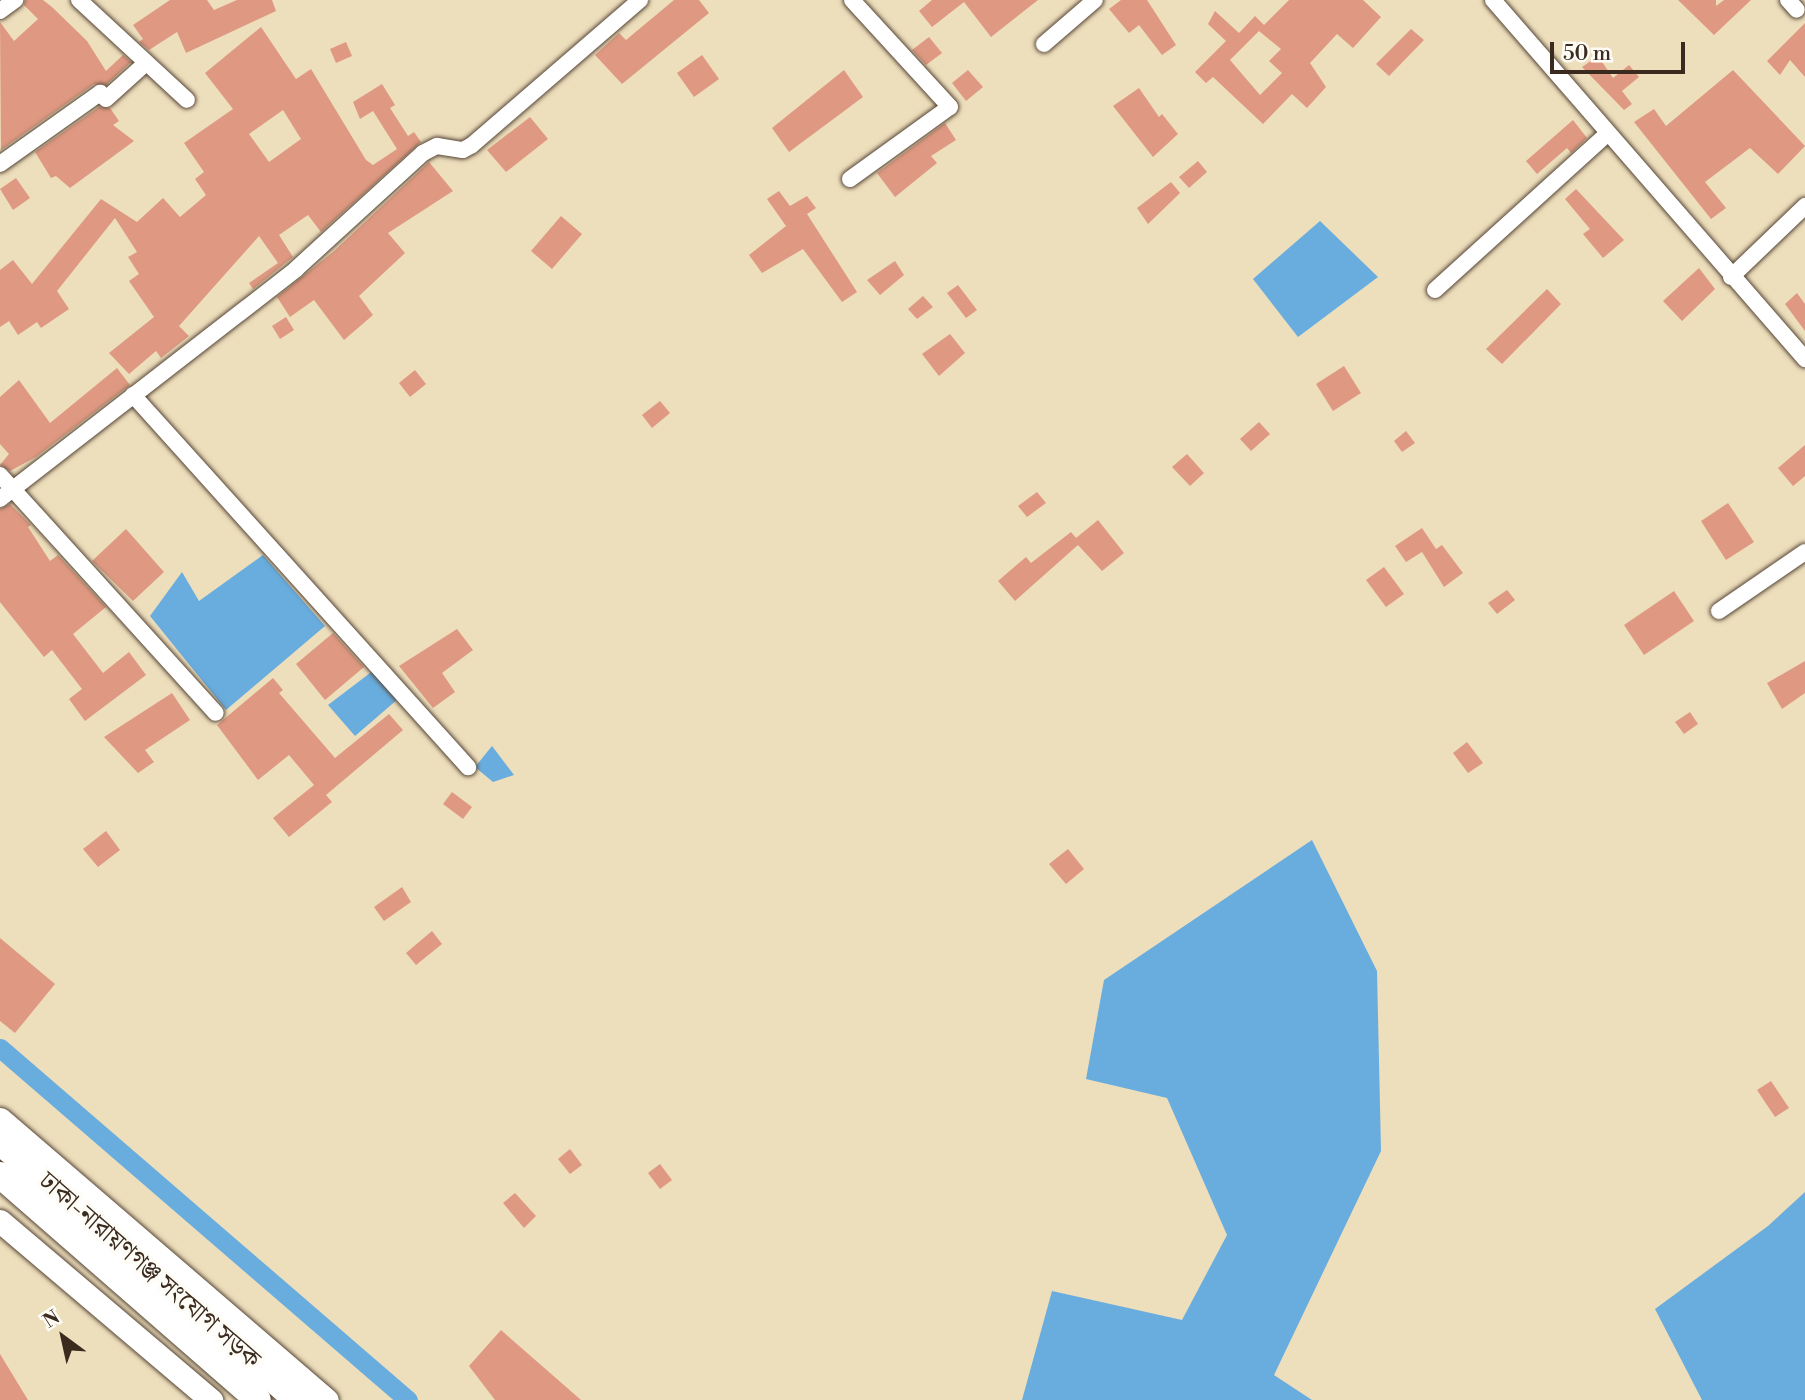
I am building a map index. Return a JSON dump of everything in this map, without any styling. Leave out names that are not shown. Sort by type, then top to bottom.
[{"type":"main road","name":"ঢাকা-নারায়ণগঞ্জ সংযোগ সড়ক","points":[[0,1143],[297,1400]]},
{"type":"main road","name":"ঢাকা-নারায়ণগঞ্জ সংযোগ সড়ক","points":[[0,1175],[258,1400]]},
{"type":"street","points":[[0,11],[15,0]]},
{"type":"street","points":[[79,0],[187,100]]},
{"type":"street","points":[[6,494],[296,269],[430,148],[463,150],[472,145],[640,0]]},
{"type":"street","points":[[850,179],[950,107],[852,0]]},
{"type":"street","points":[[1044,44],[1095,0]]},
{"type":"street","points":[[1493,0],[1731,278],[1805,359]]},
{"type":"street","points":[[0,164],[100,93],[106,99],[146,62]]},
{"type":"street","points":[[1435,290],[1607,134]]},
{"type":"street","points":[[1731,278],[1805,206]]},
{"type":"street","points":[[133,396],[468,767]]},
{"type":"street","points":[[0,475],[6,494],[216,713]]},
{"type":"street","points":[[1719,611],[1805,552]]},
{"type":"street","points":[[0,1119],[327,1400]]},
{"type":"street","points":[[0,1221],[211,1400]]},
{"type":"water","points":[[1320,221],[1378,277],[1298,337],[1253,279]]},
{"type":"water","points":[[263,555],[325,626],[226,710],[150,616],[182,572],[199,601]]},
{"type":"water","points":[[374,670],[398,699],[355,736],[328,705]]},
{"type":"water","points":[[492,746],[514,775],[493,782],[475,767]]},
{"type":"water","points":[[1312,840],[1377,971],[1381,1151],[1274,1375],[1312,1400],[1022,1400],[1052,1291],[1182,1320],[1227,1235],[1167,1098],[1086,1079],[1104,980]]},
{"type":"water","points":[[1805,1192],[1805,1400],[1702,1400],[1655,1309],[1768,1226]]},
{"type":"building","points":[[25,0],[43,0],[52,7],[87,41],[106,71],[123,55],[131,62],[106,85],[94,84],[1,150],[0,22],[14,41],[38,19],[24,5]]},
{"type":"building","points":[[170,0],[207,0],[214,10],[237,0],[272,0],[276,11],[186,53],[177,32],[149,50],[139,42],[143,39],[133,25]]},
{"type":"building","points":[[674,0],[699,0],[709,13],[622,84],[595,55],[619,33],[626,40]]},
{"type":"building","points":[[932,0],[1038,0],[991,37],[964,2],[932,27],[919,11]]},
{"type":"building","points":[[1121,0],[1147,0],[1176,45],[1162,55],[1139,25],[1129,33],[1109,9]]},
{"type":"building","points":[[1289,0],[1363,0],[1381,17],[1353,48],[1337,34],[1310,63],[1326,87],[1307,108],[1292,94],[1263,124],[1213,77],[1206,83],[1195,72],[1226,41],[1208,24],[1215,11],[1239,33],[1255,16],[1264,25]],"holes":[[[1259,31],[1281,49],[1269,61],[1282,73],[1260,95],[1230,60]]]},
{"type":"building","points":[[1678,0],[1716,0],[1716,6],[1724,0],[1751,0],[1714,35]]},
{"type":"building","points":[[1805,23],[1805,77],[1790,60],[1780,75],[1767,61]]},
{"type":"building","points":[[261,27],[296,79],[311,69],[366,160],[373,165],[397,149],[373,111],[360,119],[353,102],[382,84],[395,105],[390,108],[408,136],[414,132],[421,142],[321,232],[308,215],[279,235],[293,257],[253,289],[249,283],[278,263],[259,236],[179,326],[189,336],[161,358],[156,351],[129,374],[109,353],[154,317],[129,281],[139,274],[128,257],[137,252],[115,218],[57,291],[69,309],[41,328],[37,322],[18,335],[9,321],[0,327],[0,270],[13,260],[32,284],[101,199],[137,222],[163,198],[180,217],[206,195],[195,179],[204,172],[184,143],[233,109],[205,73]],"holes":[[[283,110],[301,139],[269,162],[249,134]]]},
{"type":"building","points":[[1411,29],[1424,40],[1389,76],[1376,64]]},
{"type":"building","points":[[929,37],[942,53],[926,65],[912,50]]},
{"type":"building","points":[[346,42],[352,56],[336,63],[330,49]]},
{"type":"building","points":[[702,55],[719,79],[694,97],[677,73]]},
{"type":"building","points":[[1598,56],[1613,78],[1629,65],[1639,77],[1622,91],[1632,104],[1624,110],[1582,67]]},
{"type":"building","points":[[844,70],[863,97],[789,152],[772,128]]},
{"type":"building","points":[[968,70],[983,87],[966,101],[952,83]]},
{"type":"building","points":[[1733,70],[1805,146],[1778,174],[1750,148],[1705,182],[1726,208],[1711,219],[1634,122],[1654,109],[1666,126]]},
{"type":"building","points":[[1139,88],[1159,117],[1162,114],[1178,134],[1153,157],[1113,106]]},
{"type":"building","points":[[99,107],[110,108],[119,121],[113,125],[134,141],[70,188],[56,176],[51,178],[35,152]]},
{"type":"building","points":[[530,117],[548,139],[506,172],[487,150]]},
{"type":"building","points":[[1573,120],[1587,138],[1571,153],[1567,148],[1537,174],[1526,161]]},
{"type":"building","points":[[945,123],[956,140],[931,156],[937,163],[895,197],[877,173]]},
{"type":"building","points":[[1198,161],[1207,172],[1189,188],[1179,177]]},
{"type":"building","points":[[429,162],[453,191],[388,233],[405,253],[359,296],[373,315],[344,340],[314,300],[290,317],[277,297],[333,252]]},
{"type":"building","points":[[16,178],[30,198],[13,210],[0,189]]},
{"type":"building","points":[[1171,182],[1180,193],[1148,224],[1137,208]]},
{"type":"building","points":[[1576,189],[1624,240],[1603,258],[1583,234],[1590,229],[1565,199]]},
{"type":"building","points":[[779,191],[790,206],[807,196],[816,208],[807,214],[857,292],[842,302],[803,249],[762,273],[749,255],[786,226],[767,199]]},
{"type":"building","points":[[561,216],[582,234],[552,269],[531,251]]},
{"type":"building","points":[[895,261],[904,275],[880,295],[867,280]]},
{"type":"building","points":[[1699,268],[1715,289],[1682,321],[1663,301]]},
{"type":"building","points":[[958,285],[977,310],[966,318],[947,293]]},
{"type":"building","points":[[1547,289],[1561,304],[1502,364],[1486,349]]},
{"type":"building","points":[[1797,293],[1805,304],[1805,331],[1785,304]]},
{"type":"building","points":[[923,296],[933,307],[917,319],[908,309]]},
{"type":"building","points":[[286,317],[294,330],[280,339],[272,326]]},
{"type":"building","points":[[950,334],[965,353],[939,376],[922,354]]},
{"type":"building","points":[[1344,366],[1361,393],[1333,411],[1316,384]]},
{"type":"building","points":[[117,368],[130,385],[36,457],[10,471],[0,465],[9,454],[0,444],[0,397],[19,380],[50,423]]},
{"type":"building","points":[[415,370],[426,384],[410,397],[399,383]]},
{"type":"building","points":[[660,401],[670,413],[652,428],[642,415]]},
{"type":"building","points":[[1259,422],[1270,434],[1251,451],[1240,439]]},
{"type":"building","points":[[1406,431],[1415,443],[1402,452],[1394,441]]},
{"type":"building","points":[[1805,445],[1805,476],[1793,486],[1778,468]]},
{"type":"building","points":[[1187,454],[1204,473],[1190,486],[1172,467]]},
{"type":"building","points":[[1037,492],[1046,503],[1027,517],[1018,506]]},
{"type":"building","points":[[1728,503],[1754,542],[1726,560],[1701,521]]},
{"type":"building","points":[[10,504],[31,525],[28,527],[50,561],[58,555],[106,607],[73,634],[103,673],[129,652],[146,675],[85,721],[69,699],[82,689],[52,650],[44,657],[0,602],[0,509]]},
{"type":"building","points":[[1098,520],[1124,553],[1102,571],[1078,545],[1015,601],[998,581],[1026,557],[1031,563],[1071,532],[1076,538]]},
{"type":"building","points":[[1422,528],[1436,549],[1442,545],[1463,573],[1444,587],[1422,552],[1406,562],[1395,546]]},
{"type":"building","points":[[126,529],[164,572],[133,601],[92,561]]},
{"type":"building","points":[[1384,567],[1404,594],[1386,607],[1366,580]]},
{"type":"building","points":[[1507,590],[1515,600],[1497,614],[1488,603]]},
{"type":"building","points":[[1674,591],[1694,621],[1644,655],[1624,625]]},
{"type":"building","points":[[457,629],[473,650],[442,673],[455,692],[433,708],[399,666]]},
{"type":"building","points":[[333,633],[364,667],[325,700],[296,664]]},
{"type":"building","points":[[1805,661],[1805,693],[1782,709],[1767,683]]},
{"type":"building","points":[[273,678],[283,690],[279,693],[335,758],[389,714],[403,730],[326,795],[332,802],[289,837],[273,818],[314,785],[289,755],[258,780],[217,725]]},
{"type":"building","points":[[172,693],[190,720],[145,750],[154,762],[138,773],[104,737]]},
{"type":"building","points":[[1690,712],[1698,724],[1684,734],[1675,722]]},
{"type":"building","points":[[1467,742],[1483,763],[1468,773],[1453,753]]},
{"type":"building","points":[[452,792],[472,807],[463,819],[443,804]]},
{"type":"building","points":[[106,831],[120,850],[98,867],[83,849]]},
{"type":"building","points":[[1068,849],[1084,869],[1066,884],[1049,864]]},
{"type":"building","points":[[402,887],[411,902],[384,921],[374,907]]},
{"type":"building","points":[[432,931],[442,944],[416,965],[406,953]]},
{"type":"building","points":[[0,938],[55,984],[15,1033],[0,1021]]},
{"type":"building","points":[[1771,1081],[1789,1108],[1775,1117],[1757,1090]]},
{"type":"building","points":[[570,1149],[582,1165],[570,1174],[558,1159]]},
{"type":"building","points":[[660,1164],[672,1180],[660,1189],[648,1173]]},
{"type":"building","points":[[515,1193],[536,1216],[524,1228],[503,1203]]},
{"type":"building","points":[[501,1330],[581,1400],[495,1400],[469,1366]]},
{"type":"building","points":[[0,1354],[28,1400],[0,1400]]},
{"type":"waterway","points":[[0,1048],[408,1400]]}]
